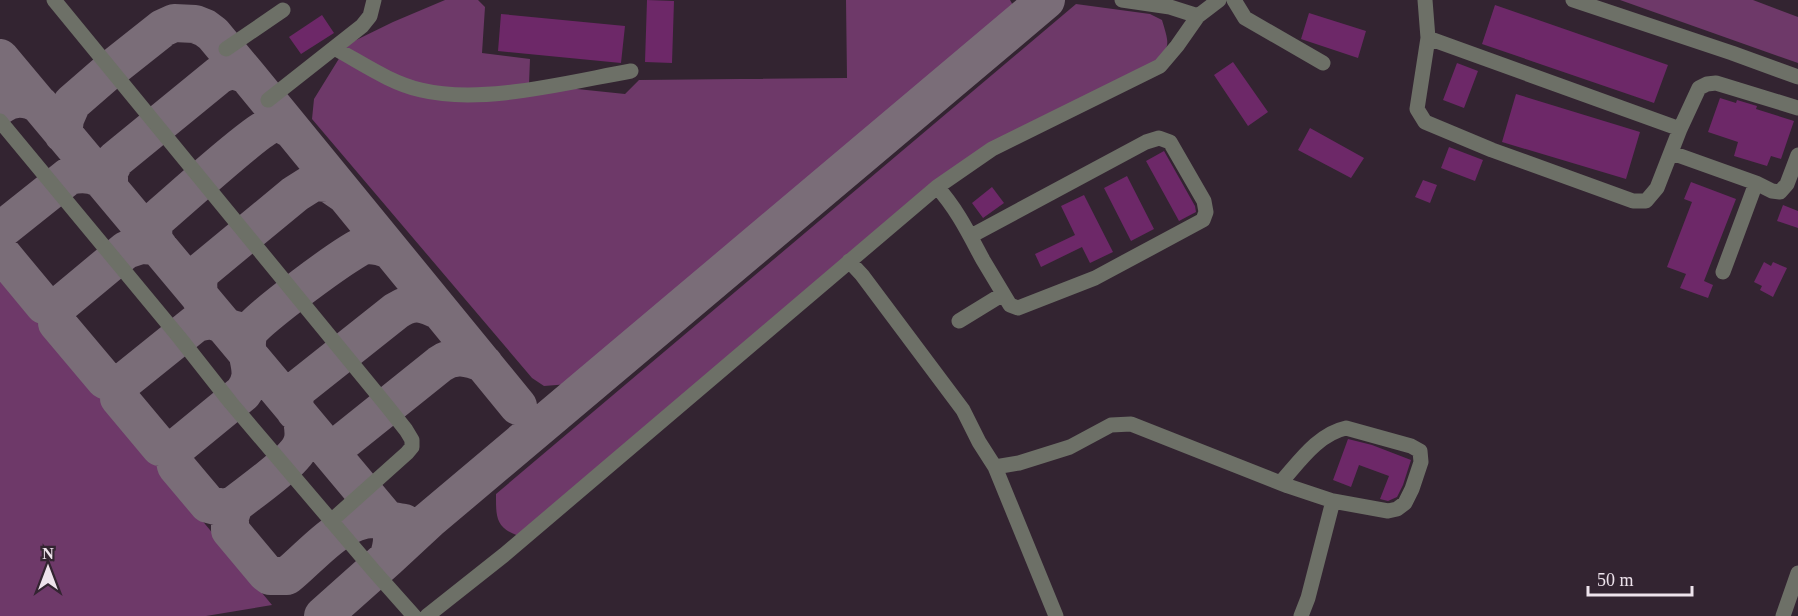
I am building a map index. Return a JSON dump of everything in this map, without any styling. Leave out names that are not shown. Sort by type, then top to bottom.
[{"type":"lane","points":[[54,0],[387,406],[412,440],[412,447],[407,453],[331,521]]},
{"type":"lane","points":[[268,100],[366,21],[370,16],[374,0]]},
{"type":"lane","points":[[1122,0],[1170,7],[1198,16]]},
{"type":"lane","points":[[427,616],[513,547],[937,187],[992,149],[1160,66],[1198,16],[1219,0]]},
{"type":"lane","points":[[1234,0],[1245,18],[1323,63]]},
{"type":"lane","points":[[1425,0],[1428,38],[1417,109],[1425,122],[1492,150],[1632,201],[1646,201],[1657,188],[1699,88],[1716,83],[1798,108]]},
{"type":"lane","points":[[1573,0],[1732,52],[1798,77]]},
{"type":"lane","points":[[226,49],[283,10]]},
{"type":"lane","points":[[1428,38],[1680,129]]},
{"type":"lane","points":[[334,48],[410,86],[421,90],[460,95],[513,91],[631,71]]},
{"type":"lane","points":[[0,121],[231,403],[414,616]]},
{"type":"lane","points":[[937,187],[949,201],[971,236],[1010,305],[1018,308],[1095,278],[1203,220],[1206,212],[1204,201],[1170,142],[1159,138],[1146,142],[971,236]]},
{"type":"lane","points":[[1672,153],[1780,192],[1787,184],[1798,155]]},
{"type":"lane","points":[[1723,272],[1756,183]]},
{"type":"lane","points":[[849,261],[862,275],[963,410],[995,467],[1056,616]]},
{"type":"lane","points":[[959,321],[1003,294]]},
{"type":"lane","points":[[995,467],[1019,463],[1070,447],[1111,425],[1131,424],[1288,486],[1333,501],[1388,511],[1397,509],[1405,503],[1421,462],[1420,451],[1411,446],[1346,428],[1335,430],[1323,438],[1281,482]]},
{"type":"lane","points":[[1301,616],[1308,598],[1333,501]]},
{"type":"lane","points":[[1783,616],[1798,573]]},
{"type":"shaded area","points":[[445,0],[478,0],[485,7],[482,53],[530,59],[529,84],[625,94],[639,80],[847,78],[846,0],[1010,0],[1015,9],[569,384],[544,386],[532,378],[312,119],[314,99],[348,44]]},
{"type":"shaded area","points":[[1620,0],[1753,0],[1798,17],[1798,63]]},
{"type":"shaded area","points":[[1076,4],[1150,14],[1162,20],[1167,40],[1166,49],[1152,64],[974,155],[519,536],[501,525],[496,509],[496,494]]},
{"type":"shaded area","points":[[0,276],[272,605],[206,616],[0,616]]},
{"type":"building","points":[[647,0],[674,1],[672,63],[645,62]]},
{"type":"building","points":[[1495,5],[1668,65],[1654,103],[1482,44]]},
{"type":"building","points":[[1309,13],[1366,31],[1358,58],[1301,39]]},
{"type":"building","points":[[501,14],[625,26],[621,63],[498,51]]},
{"type":"building","points":[[322,15],[334,33],[301,54],[289,37]]},
{"type":"building","points":[[1233,62],[1268,112],[1248,126],[1214,75]]},
{"type":"building","points":[[1457,63],[1478,71],[1464,108],[1443,100]]},
{"type":"building","points":[[1516,94],[1640,132],[1626,179],[1502,142]]},
{"type":"building","points":[[1720,98],[1757,106],[1756,109],[1794,121],[1781,159],[1771,156],[1767,166],[1734,156],[1738,142],[1708,132]]},
{"type":"building","points":[[1310,128],[1364,158],[1351,178],[1298,150]]},
{"type":"building","points":[[1449,147],[1483,160],[1475,181],[1441,168]]},
{"type":"building","points":[[1164,151],[1195,206],[1196,212],[1179,221],[1146,161]]},
{"type":"building","points":[[1127,176],[1154,229],[1131,241],[1104,188]]},
{"type":"building","points":[[1423,180],[1437,185],[1430,203],[1415,197]]},
{"type":"building","points":[[1691,182],[1736,199],[1704,281],[1713,285],[1708,298],[1680,288],[1686,274],[1667,267],[1692,202],[1684,199]]},
{"type":"building","points":[[992,187],[1004,203],[983,218],[972,203]]},
{"type":"building","points":[[1084,195],[1113,252],[1090,263],[1082,247],[1041,267],[1035,254],[1075,235],[1061,206]]},
{"type":"building","points":[[1783,205],[1798,211],[1798,228],[1777,221]]},
{"type":"building","points":[[1764,262],[1771,266],[1773,262],[1787,268],[1773,297],[1760,290],[1762,286],[1754,282]]},
{"type":"building","points":[[1348,439],[1372,445],[1411,460],[1397,497],[1388,501],[1380,499],[1389,476],[1359,465],[1351,487],[1333,480]]},
{"type":"taxiway","points":[[388,558],[429,520],[1046,0]]},
{"type":"taxiway","points":[[63,134],[65,119],[72,103],[163,28],[174,23],[195,24],[205,28],[213,34],[248,76],[518,406]]},
{"type":"taxiway","points":[[0,58],[387,520],[392,539],[388,558],[323,616]]},
{"type":"taxiway","points":[[109,188],[109,172],[115,160],[219,75],[234,71],[248,76]]},
{"type":"taxiway","points":[[0,106],[9,100],[20,99],[30,100],[40,105]]},
{"type":"taxiway","points":[[154,242],[153,233],[158,218],[253,137],[275,124],[292,130]]},
{"type":"taxiway","points":[[0,231],[69,176],[86,174],[101,179]]},
{"type":"taxiway","points":[[199,296],[198,282],[203,270],[295,194],[314,182],[328,183],[344,194]]},
{"type":"taxiway","points":[[123,382],[112,383],[105,380],[57,323],[57,313],[61,304],[126,250],[141,245],[158,246]]},
{"type":"taxiway","points":[[234,505],[223,508],[208,504],[176,466],[174,457],[176,448],[243,393],[250,377],[247,340],[249,332],[255,326],[303,286],[355,250],[370,245],[390,250]]},
{"type":"taxiway","points":[[0,252],[44,305],[61,304]]},
{"type":"taxiway","points":[[295,411],[294,395],[299,388],[396,311],[413,304],[428,306],[440,311]]},
{"type":"taxiway","points":[[176,448],[160,447],[119,398],[123,382],[195,324],[214,321],[239,331]]},
{"type":"taxiway","points":[[340,464],[336,454],[339,445],[440,364],[456,358],[484,364]]},
{"type":"taxiway","points":[[302,419],[304,431],[298,450],[282,467],[234,505],[230,517],[230,530],[266,573],[270,576],[287,576],[328,539],[351,524],[376,519],[404,523]]}]
